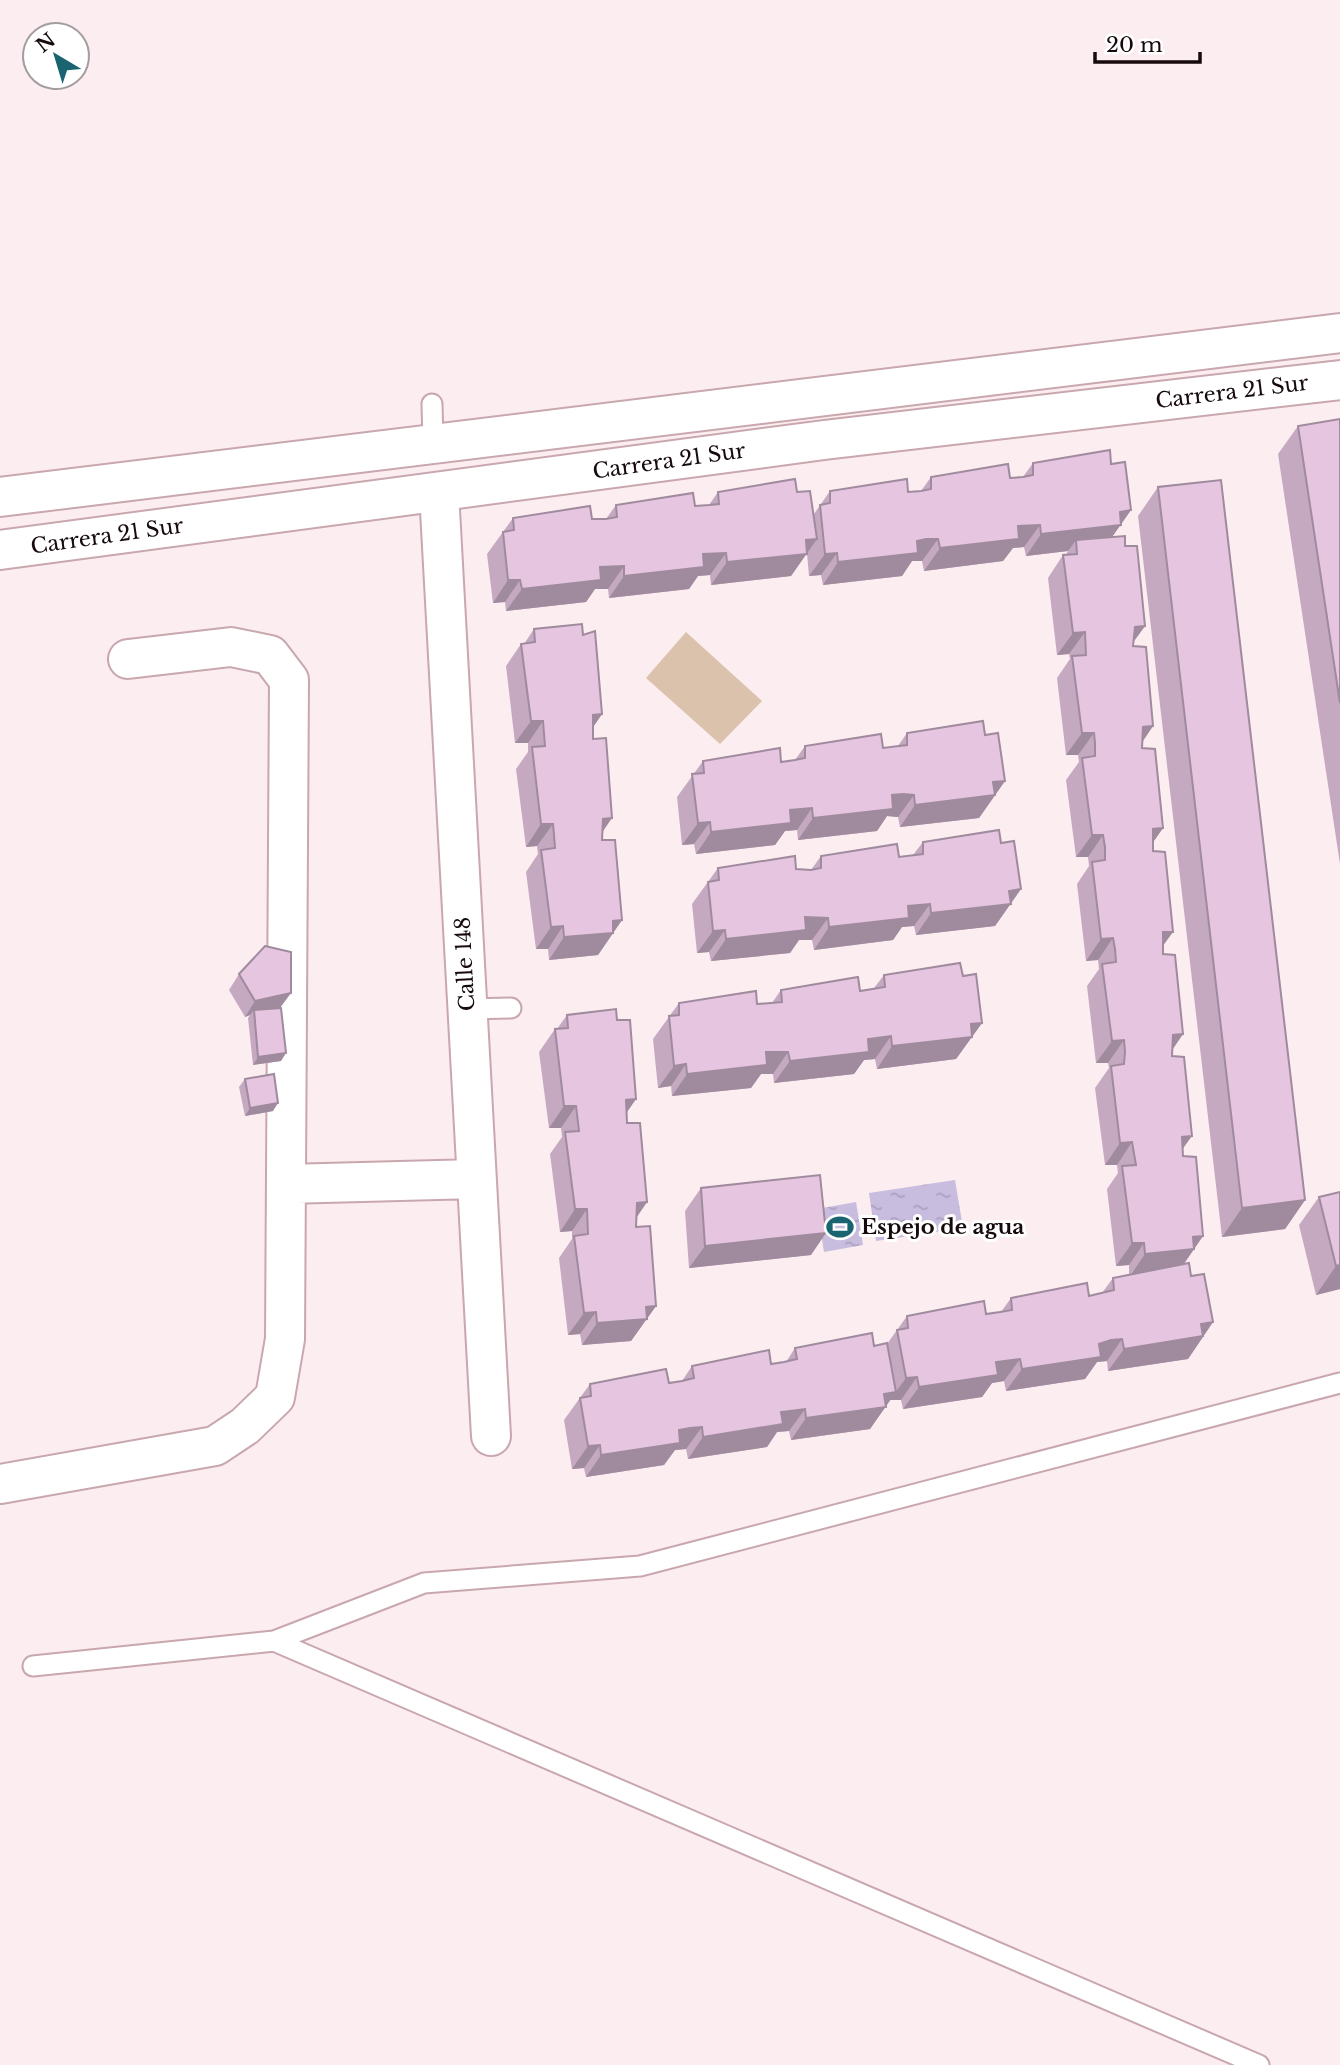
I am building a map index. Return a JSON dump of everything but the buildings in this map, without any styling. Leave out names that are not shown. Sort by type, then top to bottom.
[{"type":"street","name":"Carrera 21 Sur","points":[[0,497],[1340,332]]},
{"type":"street","name":"Carrera 21 Sur","points":[[0,551],[824,440],[1340,380]]},
{"type":"street","points":[[597,425],[607,469]]},
{"type":"street","name":"Calle 148","points":[[439,492],[491,1436]]},
{"type":"street","points":[[0,497],[0,506]]},
{"type":"street","points":[[0,1484],[215,1446],[245,1426],[275,1396],[285,1339],[289,680],[270,655],[231,647],[128,659]]},
{"type":"street","points":[[286,1184],[477,1179]]},
{"type":"lane","points":[[432,404],[433,442]]},
{"type":"lane","points":[[467,1009],[511,1008]]},
{"type":"lane","points":[[33,1666],[274,1641],[425,1583],[640,1566],[1340,1383]]},
{"type":"lane","points":[[274,1641],[1259,2065]]},
{"type":"shaded area","points":[[686,632],[762,701],[720,744],[646,678]]},
{"type":"water","points":[[955,1180],[963,1228],[876,1241],[869,1193]]},
{"type":"water","name":"Espejo de agua","points":[[856,1202],[863,1245],[824,1252],[817,1209]]},
{"type":"place","name":"Espejo de agua","points":[[840,1227]]}]
